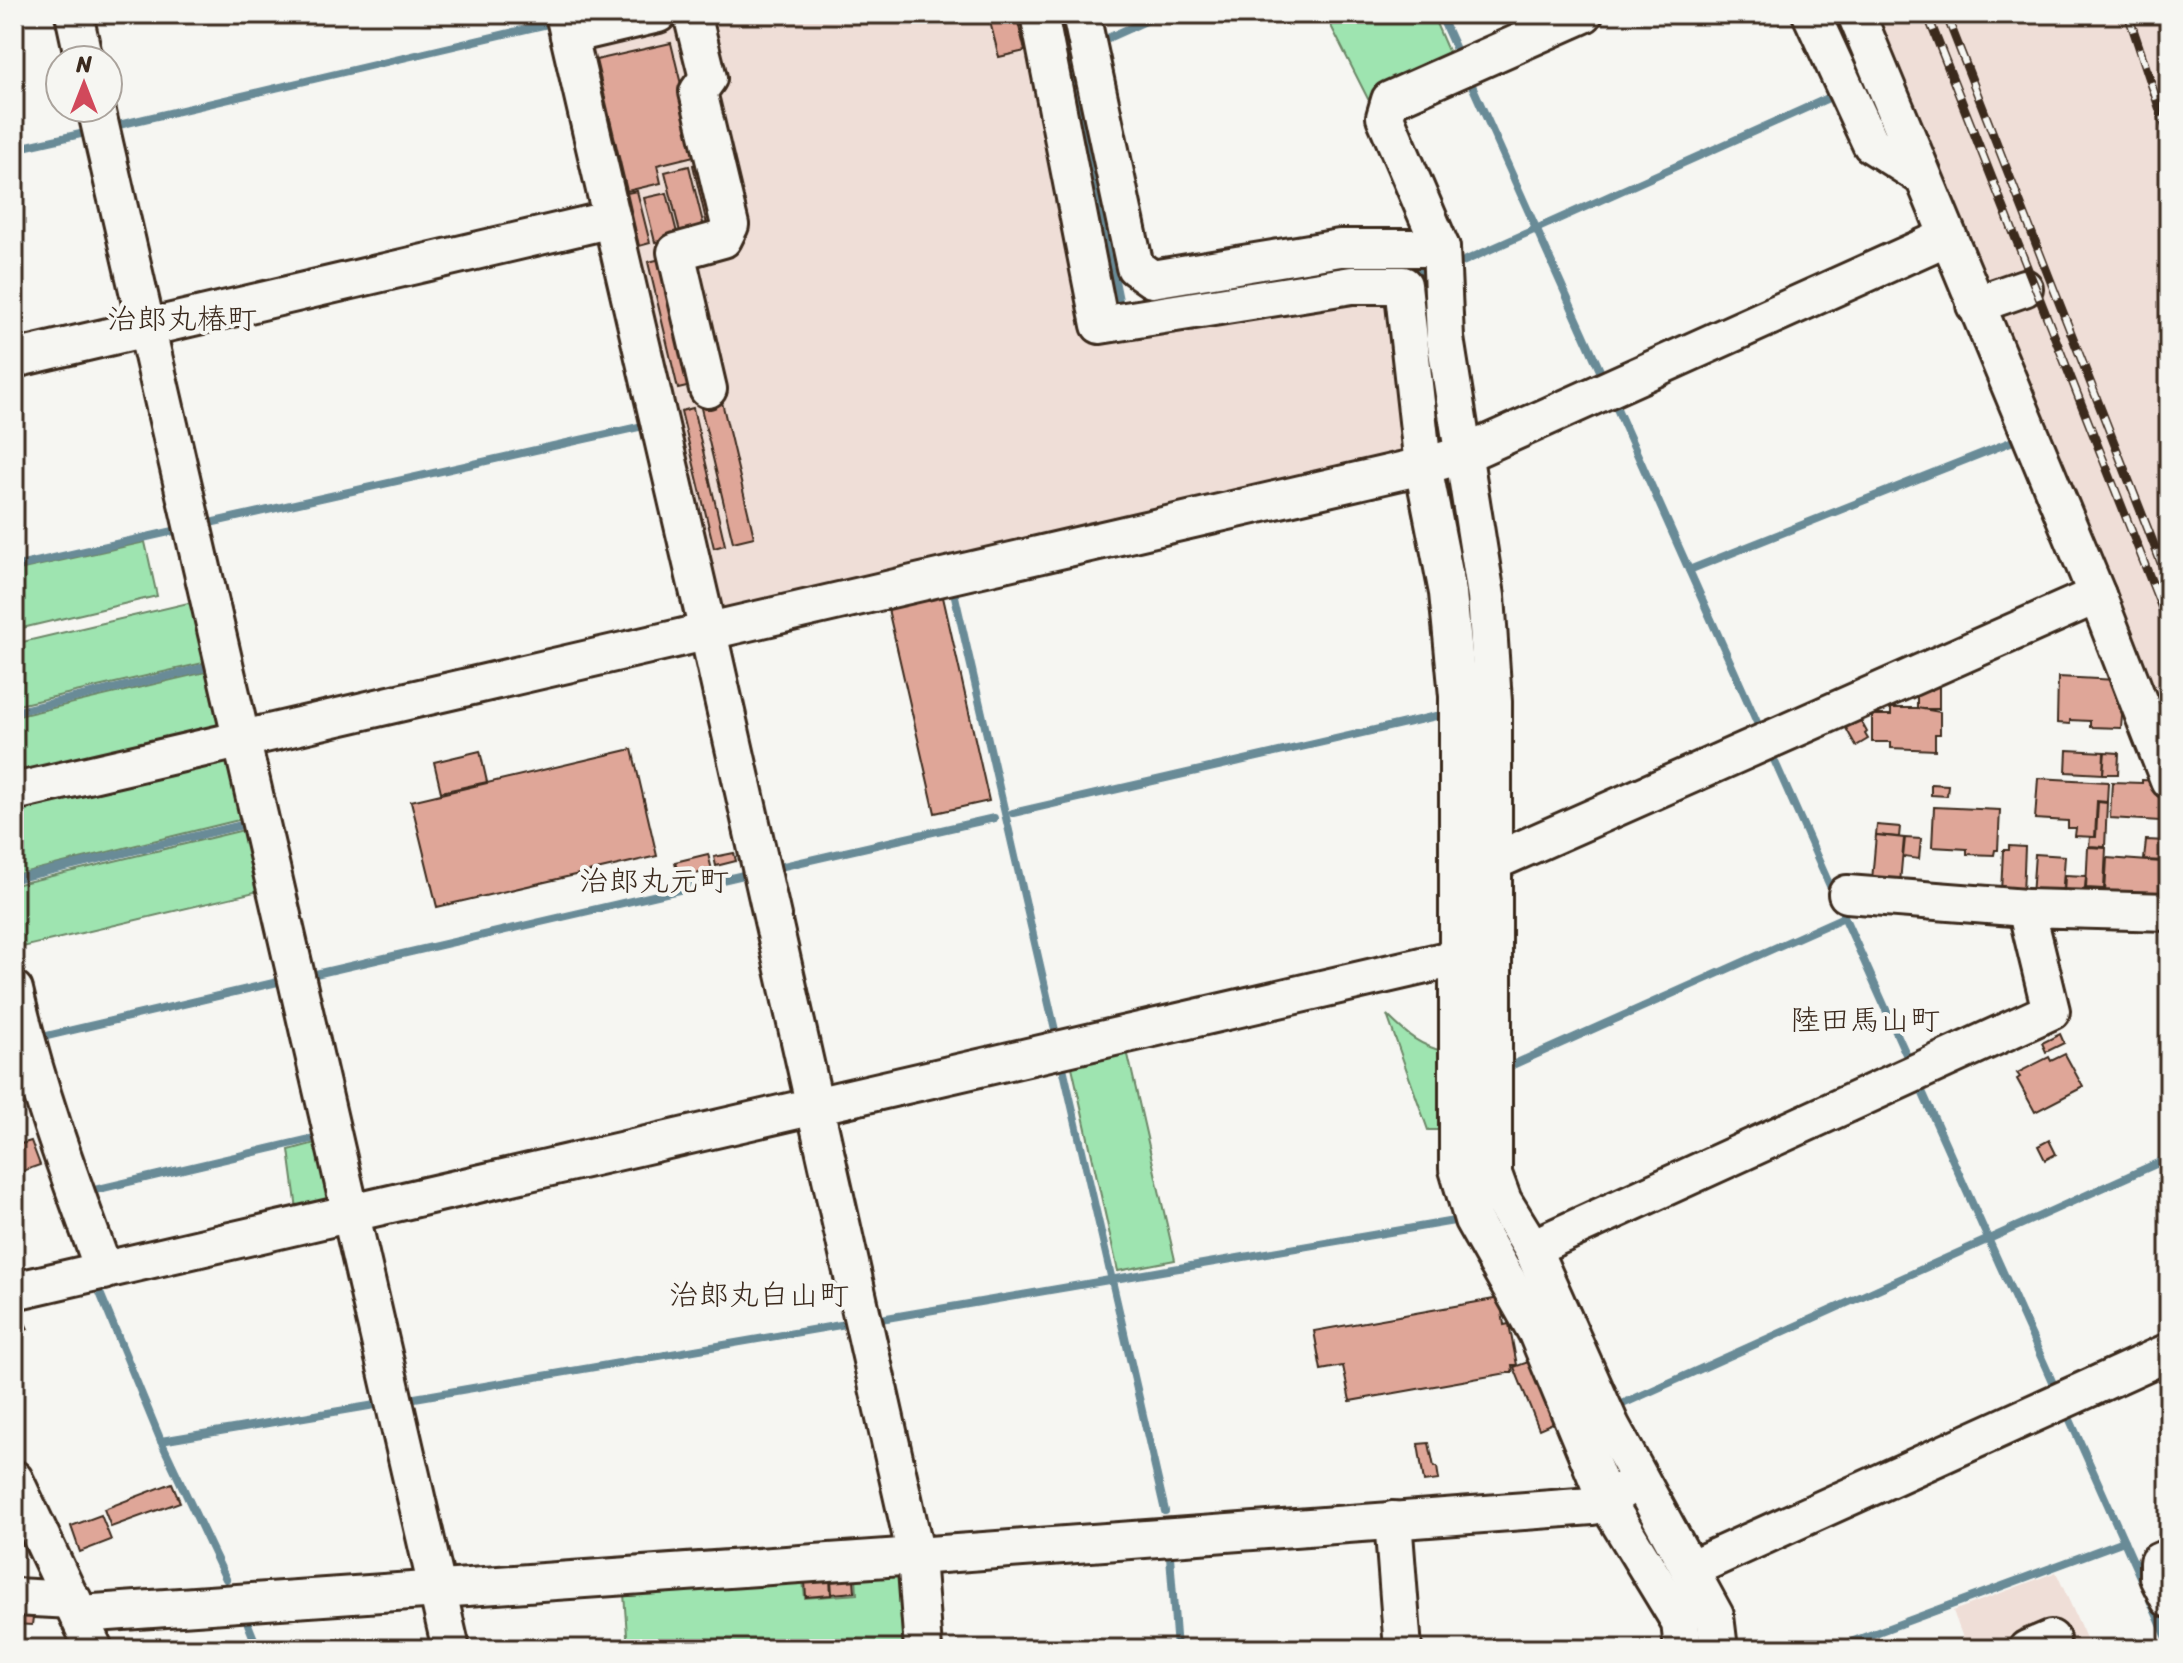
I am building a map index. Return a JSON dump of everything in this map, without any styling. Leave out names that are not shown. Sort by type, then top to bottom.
[{"type":"street","points":[[74,14],[81,44]]},
{"type":"street","points":[[658,14],[567,25],[708,632],[916,1556],[923,1649]]},
{"type":"street","points":[[692,14],[708,78],[698,92],[730,225],[723,239],[676,252],[708,389]]},
{"type":"street","points":[[1039,14],[1100,325],[1352,285],[1403,285],[1442,461],[1486,596],[1493,702],[1493,1174],[1503,1201],[1532,1248],[1611,1426],[1715,1616],[1719,1649]]},
{"type":"street","points":[[1081,14],[1135,267],[1152,279],[1340,248],[1441,248]]},
{"type":"street","points":[[1584,14],[1390,100],[1385,117],[1441,248],[1445,338],[1442,461],[1448,593],[1458,696],[1458,1169],[1473,1220],[1537,1333],[1607,1502],[1680,1622],[1683,1649]]},
{"type":"street","points":[[1811,14],[1871,144],[1923,177]]},
{"type":"street","points":[[1856,14],[2097,595],[2169,780]]},
{"type":"street","points":[[100,124],[451,1649]]},
{"type":"street","points":[[14,359],[612,219]]},
{"type":"street","points":[[14,792],[1442,461],[1947,237]]},
{"type":"street","points":[[1975,305],[2024,288]]},
{"type":"street","points":[[1493,862],[2097,595]]},
{"type":"street","points":[[1847,894],[2026,908],[2169,912]]},
{"type":"street","points":[[1532,1248],[2051,1011],[2026,908]]},
{"type":"street","points":[[14,1291],[1456,958]]},
{"type":"street","points":[[14,990],[29,1058],[48,1119],[104,1271]]},
{"type":"street","points":[[1690,1569],[2169,1352]]},
{"type":"street","points":[[14,1479],[94,1649]]},
{"type":"street","points":[[14,1597],[76,1607],[437,1590],[916,1556],[1607,1502],[1640,1479]]},
{"type":"street","points":[[1393,1520],[1403,1649]]},
{"type":"street","points":[[2169,1557],[2158,1562],[2158,1577],[2169,1599]]},
{"type":"shaded area","points":[[573,14],[1134,14],[1038,56],[1090,336],[1393,296],[1410,437],[1398,460],[727,617],[710,606]]},
{"type":"shaded area","points":[[1872,14],[2169,14],[2169,725],[2112,589]]},
{"type":"shaded area","points":[[2056,1572],[2091,1649],[1967,1649],[1953,1611]]},
{"type":"green space","points":[[1325,14],[1432,14],[1452,60],[1368,99]]},
{"type":"green space","points":[[145,542],[157,596],[14,630],[14,571]]},
{"type":"green space","points":[[188,603],[200,611],[212,661],[14,706],[14,644]]},
{"type":"green space","points":[[214,670],[225,716],[217,732],[14,778],[14,717]]},
{"type":"green space","points":[[218,759],[240,768],[251,817],[14,875],[14,806]]},
{"type":"green space","points":[[252,828],[264,875],[255,892],[14,949],[14,885]]},
{"type":"green space","points":[[1387,1015],[1414,1039],[1448,1053],[1448,1130],[1428,1130]]},
{"type":"green space","points":[[1126,1046],[1175,1260],[1118,1271],[1070,1058]]},
{"type":"green space","points":[[326,1140],[339,1199],[298,1217],[289,1150]]},
{"type":"green space","points":[[893,1573],[906,1585],[911,1649],[628,1649],[624,1594],[803,1580],[805,1598],[857,1594],[856,1576]]},
{"type":"building","points":[[988,14],[1016,14],[1025,51],[999,57]]},
{"type":"building","points":[[671,43],[698,155],[657,165],[661,183],[627,191],[596,60]]},
{"type":"building","points":[[706,161],[721,226],[708,229],[693,165]]},
{"type":"building","points":[[689,166],[705,231],[681,236],[665,172]]},
{"type":"building","points":[[637,191],[650,243],[639,246],[627,193]]},
{"type":"building","points":[[667,193],[678,237],[655,242],[644,198]]},
{"type":"building","points":[[670,257],[700,384],[678,389],[648,262]]},
{"type":"building","points":[[722,402],[754,537],[733,542],[701,408]]},
{"type":"building","points":[[693,408],[725,545],[714,548],[681,411]]},
{"type":"building","points":[[943,597],[989,801],[935,813],[888,609]]},
{"type":"building","points":[[2058,677],[2117,680],[2124,690],[2121,728],[2090,727],[2090,721],[2057,723]]},
{"type":"building","points":[[1917,687],[1939,687],[1939,709],[1917,709]]},
{"type":"building","points":[[1891,708],[1940,712],[1940,734],[1935,734],[1935,750],[1891,748],[1891,742],[1872,742],[1872,715],[1891,715]]},
{"type":"building","points":[[1857,714],[1868,739],[1856,746],[1842,721]]},
{"type":"building","points":[[632,749],[657,856],[437,907],[411,801]]},
{"type":"building","points":[[2067,750],[2104,752],[2103,774],[2066,772]]},
{"type":"building","points":[[480,751],[487,782],[441,792],[434,762]]},
{"type":"building","points":[[2105,752],[2119,753],[2118,774],[2103,774]]},
{"type":"building","points":[[2038,778],[2108,782],[2107,802],[2097,801],[2095,837],[2075,836],[2076,828],[2068,828],[2068,821],[2035,819]]},
{"type":"building","points":[[2142,780],[2159,781],[2162,785],[2160,821],[2110,818],[2112,782],[2142,783]]},
{"type":"building","points":[[1931,784],[1948,785],[1947,796],[1931,795]]},
{"type":"building","points":[[2098,802],[2107,803],[2105,847],[2089,846],[2090,837],[2096,837]]},
{"type":"building","points":[[1934,807],[2000,810],[1998,850],[1994,855],[1967,854],[1967,849],[1932,847]]},
{"type":"building","points":[[1877,825],[1900,827],[1899,837],[1876,835]]},
{"type":"building","points":[[1876,835],[1904,838],[1900,883],[1872,880]]},
{"type":"building","points":[[1905,838],[1921,839],[1919,859],[1903,857]]},
{"type":"building","points":[[2146,840],[2167,841],[2165,861],[2144,860]]},
{"type":"building","points":[[2009,846],[2025,847],[2023,894],[2001,893],[2003,850],[2009,850]]},
{"type":"building","points":[[2088,847],[2106,848],[2104,889],[2086,888]]},
{"type":"building","points":[[734,853],[736,861],[716,866],[714,857]]},
{"type":"building","points":[[708,854],[712,870],[679,878],[675,862]]},
{"type":"building","points":[[2035,854],[2065,856],[2062,898],[2032,896]]},
{"type":"building","points":[[2107,858],[2162,862],[2160,895],[2105,893]]},
{"type":"building","points":[[2065,875],[2086,876],[2084,898],[2064,896]]},
{"type":"building","points":[[2060,1034],[2064,1043],[2046,1052],[2042,1043]]},
{"type":"building","points":[[2065,1054],[2083,1087],[2035,1112],[2017,1079],[2020,1077],[2017,1073],[2049,1057],[2051,1061]]},
{"type":"building","points":[[2049,1140],[2056,1154],[2045,1160],[2038,1146]]},
{"type":"building","points":[[31,1141],[40,1165],[14,1174],[14,1146]]},
{"type":"building","points":[[1500,1298],[1504,1325],[1509,1324],[1517,1365],[1512,1365],[1513,1372],[1350,1401],[1343,1366],[1321,1370],[1314,1331]]},
{"type":"building","points":[[14,1305],[28,1329],[16,1335]]},
{"type":"building","points":[[1531,1361],[1555,1422],[1539,1429],[1514,1367]]},
{"type":"building","points":[[1429,1443],[1439,1480],[1424,1482],[1418,1444]]},
{"type":"building","points":[[172,1483],[180,1502],[111,1527],[104,1509]]},
{"type":"building","points":[[101,1515],[111,1540],[80,1552],[71,1526]]},
{"type":"building","points":[[854,1578],[855,1592],[832,1594],[831,1579]]},
{"type":"building","points":[[830,1579],[831,1595],[806,1597],[805,1581]]},
{"type":"building","points":[[14,1608],[34,1610],[32,1625],[14,1624]]},
{"type":"waterway","points":[[1061,14],[1120,305],[1126,304]]},
{"type":"waterway","points":[[1099,42],[1161,14]]},
{"type":"waterway","points":[[1440,14],[1459,56]]},
{"type":"waterway","points":[[110,127],[552,23]]},
{"type":"waterway","points":[[1470,81],[1602,375]]},
{"type":"waterway","points":[[1460,263],[1835,95]]},
{"type":"waterway","points":[[14,149],[85,133]]},
{"type":"waterway","points":[[1262,281],[1337,268],[1351,269]]},
{"type":"waterway","points":[[1401,269],[1421,269],[1423,304]]},
{"type":"waterway","points":[[1614,402],[1760,729]]},
{"type":"waterway","points":[[1435,416],[1440,450]]},
{"type":"waterway","points":[[205,524],[643,426]]},
{"type":"waterway","points":[[1689,570],[2018,439]]},
{"type":"waterway","points":[[1444,468],[1466,596]]},
{"type":"waterway","points":[[14,567],[178,530]]},
{"type":"waterway","points":[[954,592],[1057,1039]]},
{"type":"waterway","points":[[14,712],[207,667]]},
{"type":"waterway","points":[[1013,813],[1436,716]]},
{"type":"waterway","points":[[1771,753],[1834,895]]},
{"type":"waterway","points":[[775,868],[994,818]]},
{"type":"waterway","points":[[14,879],[242,825]]},
{"type":"waterway","points":[[307,976],[748,874]]},
{"type":"waterway","points":[[1843,914],[1910,1063]]},
{"type":"waterway","points":[[1508,1067],[1844,917]]},
{"type":"waterway","points":[[34,1039],[282,981]]},
{"type":"waterway","points":[[1062,1063],[1165,1511]]},
{"type":"waterway","points":[[1920,1087],[2055,1388]]},
{"type":"waterway","points":[[86,1192],[319,1137]]},
{"type":"waterway","points":[[1618,1406],[2169,1158]]},
{"type":"waterway","points":[[875,1320],[1460,1220]]},
{"type":"waterway","points":[[1499,1228],[1520,1264]]},
{"type":"waterway","points":[[98,1288],[161,1441],[226,1579]]},
{"type":"waterway","points":[[403,1400],[852,1323]]},
{"type":"waterway","points":[[161,1441],[381,1404]]},
{"type":"waterway","points":[[2067,1413],[2145,1588]]},
{"type":"waterway","points":[[1636,1511],[1671,1573]]},
{"type":"waterway","points":[[1832,1649],[2124,1541]]},
{"type":"waterway","points":[[1170,1556],[1177,1649]]},
{"type":"waterway","points":[[2150,1600],[2169,1642]]},
{"type":"waterway","points":[[248,1624],[258,1649]]},
{"type":"railway","points":[[1927,14],[2169,626]]},
{"type":"railway","points":[[1946,14],[2169,583]]},
{"type":"railway","points":[[2128,14],[2169,137]]},
{"type":"district","name":"治郎丸椿町","points":[[182,319]]},
{"type":"district","name":"治郎丸元町","points":[[654,881]]},
{"type":"district","name":"陸田馬山町","points":[[1865,1020]]},
{"type":"district","name":"治郎丸白山町","points":[[759,1295]]}]
